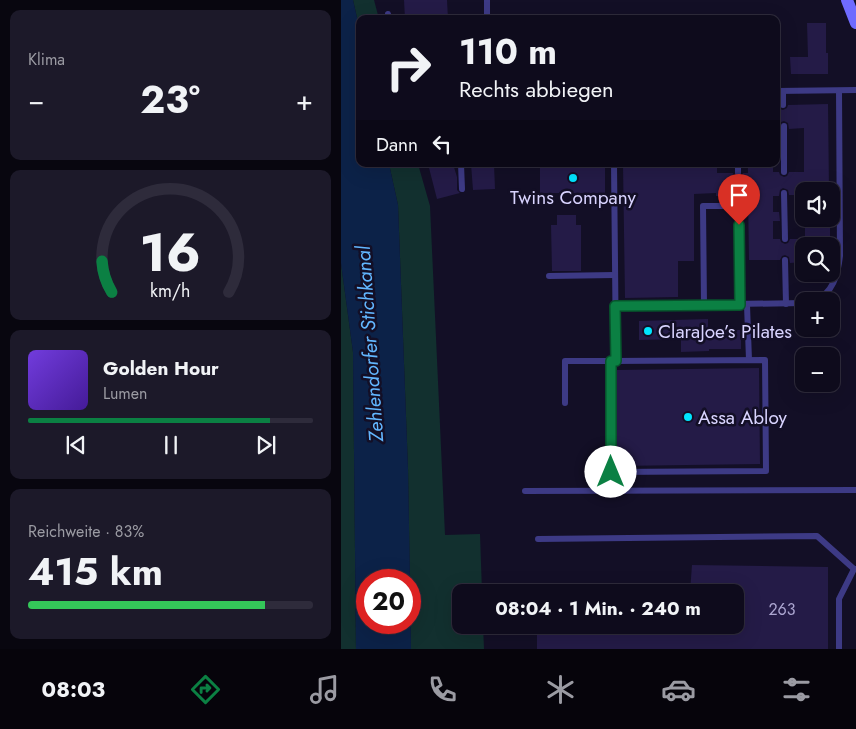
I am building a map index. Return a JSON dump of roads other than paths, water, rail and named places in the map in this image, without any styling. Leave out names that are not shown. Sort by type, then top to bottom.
[{"type":"main road","points":[[847,0],[856,23]]},
{"type":"lane","points":[[487,0],[487,15]]},
{"type":"lane","points":[[783,105],[780,91],[856,90]]},
{"type":"lane","points":[[827,292],[839,269],[840,256],[839,91]]},
{"type":"lane","points":[[784,126],[784,172]]},
{"type":"lane","points":[[461,167],[462,189]]},
{"type":"lane","points":[[565,403],[565,361],[613,361],[765,360],[766,471],[611,472],[613,361],[615,306],[614,167]]},
{"type":"lane","points":[[738,167],[738,173]]},
{"type":"lane","points":[[784,193],[785,239]]},
{"type":"lane","points":[[738,194],[749,360]]},
{"type":"lane","points":[[704,305],[703,206],[738,206]]},
{"type":"lane","points":[[785,260],[786,304]]},
{"type":"lane","points":[[549,276],[615,275]]},
{"type":"lane","points":[[615,306],[795,303]]},
{"type":"lane","points":[[525,491],[856,490]]},
{"type":"lane","points":[[538,539],[817,536],[855,569],[839,599],[839,649]]},
{"type":"water","name":"Zehlendorfer Stichkanal","points":[[341,0],[353,0],[356,15],[356,167],[390,167],[398,205],[408,469],[410,569],[356,569],[356,634],[411,634],[411,649],[356,649],[353,352],[341,263]]},
{"type":"place","name":"Twins Company","points":[[573,178]]},
{"type":"place","name":"ClaraJoe’s Pilates","points":[[648,331]]},
{"type":"place","name":"Assa Abloy","points":[[688,417]]}]
